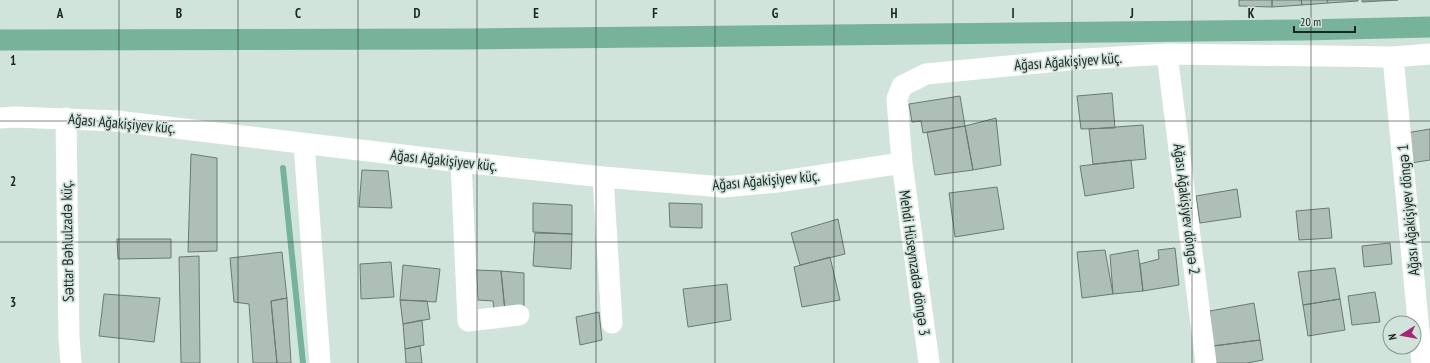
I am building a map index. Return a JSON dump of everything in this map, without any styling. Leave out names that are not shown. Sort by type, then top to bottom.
[{"type":"street","name":"Ağası Ağakişiyev küç.","points":[[0,118],[66,118],[117,121],[461,162],[603,177],[723,187],[777,182],[902,163],[897,99],[902,86],[926,74],[1069,60],[1167,54],[1393,57],[1430,54]]},
{"type":"street","name":"Ağası Ağakişiyev döngə 2","points":[[1167,54],[1206,363]]},
{"type":"street","name":"Ağası Ağakişiyev döngə 1","points":[[1393,57],[1422,363]]},
{"type":"street","name":"Səttar Bəhlulzadə küç.","points":[[66,118],[69,338],[71,363]]},
{"type":"street","points":[[304,144],[320,363]]},
{"type":"street","points":[[461,162],[468,321],[519,315]]},
{"type":"street","name":"Mehdi Hüseynzadə döngə 3","points":[[902,163],[929,363]]},
{"type":"street","points":[[603,177],[612,323]]},
{"type":"building","points":[[1239,0],[1272,0],[1272,7],[1239,6]]},
{"type":"building","points":[[1272,0],[1301,0],[1302,5],[1272,7]]},
{"type":"building","points":[[1301,0],[1327,0],[1328,3],[1302,5]]},
{"type":"building","points":[[1327,0],[1358,0],[1358,1],[1328,3]]},
{"type":"building","points":[[1362,0],[1398,0],[1362,2]]},
{"type":"building","points":[[1112,93],[1115,128],[1081,129],[1077,96]]},
{"type":"building","points":[[960,96],[965,126],[923,133],[921,121],[912,122],[909,104]]},
{"type":"building","points":[[996,118],[1001,165],[973,170],[965,126]]},
{"type":"building","points":[[1143,125],[1146,159],[1093,164],[1089,129]]},
{"type":"building","points":[[965,126],[973,170],[935,175],[927,132]]},
{"type":"building","points":[[1430,129],[1430,160],[1411,163],[1406,133]]},
{"type":"building","points":[[191,154],[217,158],[217,251],[188,252]]},
{"type":"building","points":[[1131,160],[1134,188],[1085,196],[1080,166]]},
{"type":"building","points":[[362,170],[388,171],[392,208],[359,207]]},
{"type":"building","points":[[997,187],[1004,229],[955,237],[949,193]]},
{"type":"building","points":[[1237,189],[1241,217],[1200,223],[1196,196]]},
{"type":"building","points":[[533,203],[572,205],[572,234],[533,232]]},
{"type":"building","points":[[669,203],[702,204],[702,228],[670,227]]},
{"type":"building","points":[[1329,208],[1332,238],[1299,240],[1296,211]]},
{"type":"building","points":[[838,219],[845,254],[800,265],[791,233]]},
{"type":"building","points":[[535,233],[572,234],[571,269],[533,266]]},
{"type":"building","points":[[117,239],[171,239],[171,258],[118,259]]},
{"type":"building","points":[[1390,243],[1392,264],[1364,267],[1362,246]]},
{"type":"building","points":[[1175,248],[1179,285],[1143,291],[1140,264],[1159,259],[1158,250]]},
{"type":"building","points":[[1105,250],[1113,294],[1082,298],[1077,252]]},
{"type":"building","points":[[1138,250],[1143,291],[1113,294],[1110,255]]},
{"type":"building","points":[[282,252],[287,298],[271,301],[277,363],[253,363],[249,304],[234,302],[230,258]]},
{"type":"building","points":[[199,256],[200,363],[181,363],[179,257]]},
{"type":"building","points":[[830,257],[840,300],[802,307],[794,267]]},
{"type":"building","points":[[391,262],[394,297],[361,299],[360,264]]},
{"type":"building","points":[[403,265],[440,269],[436,302],[400,300]]},
{"type":"building","points":[[1335,268],[1340,299],[1303,305],[1298,272]]},
{"type":"building","points":[[476,270],[501,271],[505,311],[494,311],[493,301],[478,300]]},
{"type":"building","points":[[501,271],[524,273],[524,312],[505,311]]},
{"type":"building","points":[[727,284],[731,320],[688,327],[683,289]]},
{"type":"building","points":[[1375,292],[1380,322],[1352,325],[1348,296]]},
{"type":"building","points":[[104,294],[160,298],[154,342],[99,336]]},
{"type":"building","points":[[287,298],[291,363],[277,363],[271,301]]},
{"type":"building","points":[[1340,299],[1345,330],[1308,336],[1303,305]]},
{"type":"building","points":[[400,300],[427,301],[430,319],[403,324]]},
{"type":"building","points":[[1254,303],[1260,340],[1213,346],[1210,311]]},
{"type":"building","points":[[599,312],[602,340],[580,345],[576,317]]},
{"type":"building","points":[[422,320],[424,345],[405,349],[403,324]]},
{"type":"building","points":[[1260,340],[1263,360],[1247,363],[1214,363],[1213,346]]},
{"type":"building","points":[[420,346],[422,363],[406,363],[405,349]]},
{"type":"waterway","points":[[0,40],[467,39],[1304,30],[1430,27]]},
{"type":"waterway","points":[[283,168],[303,363]]}]
